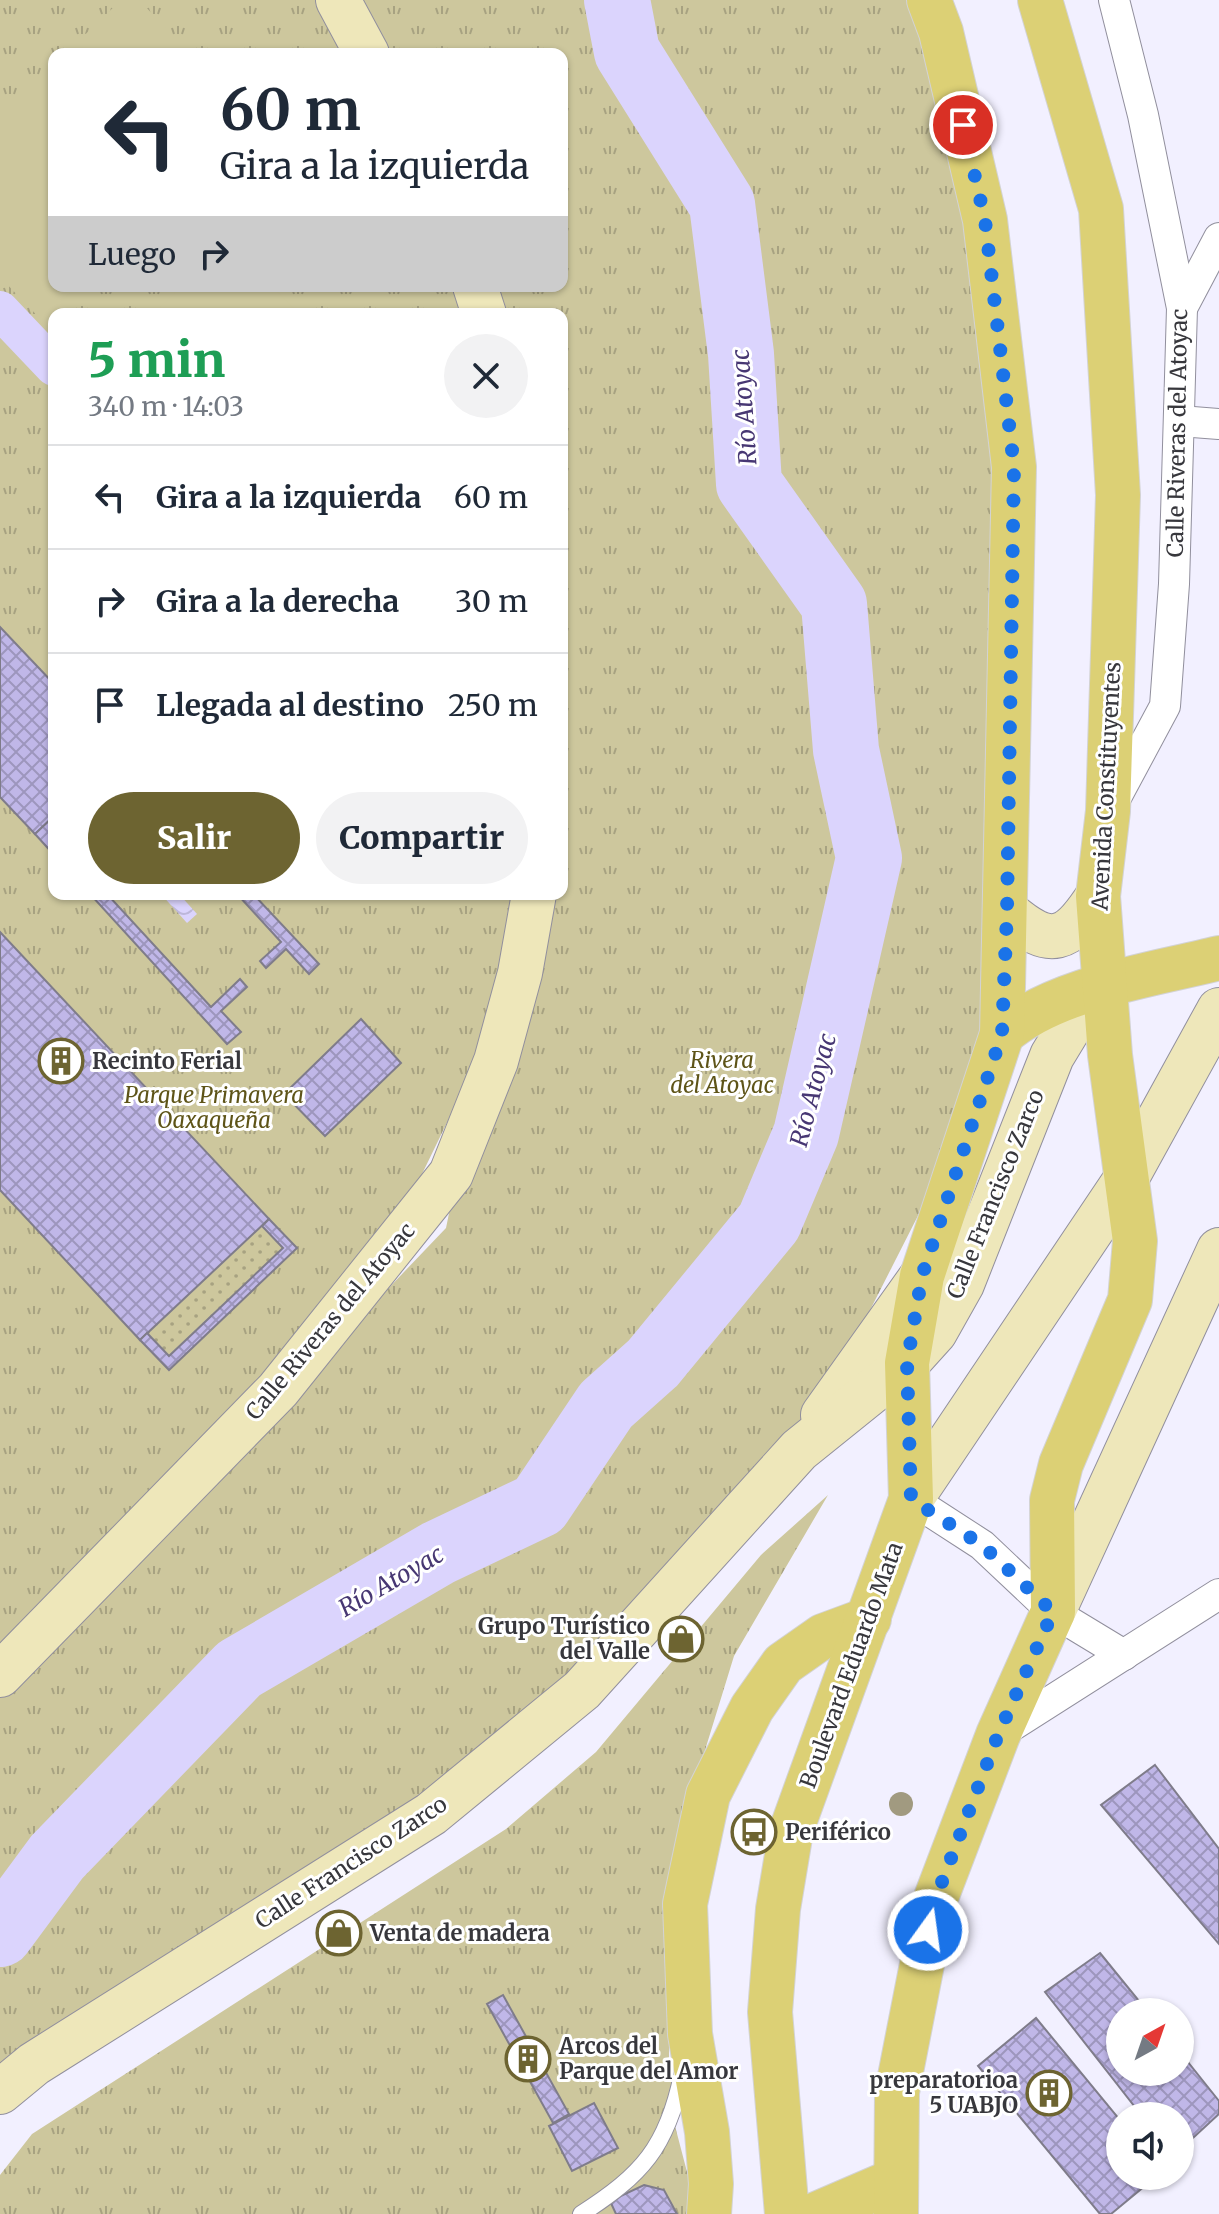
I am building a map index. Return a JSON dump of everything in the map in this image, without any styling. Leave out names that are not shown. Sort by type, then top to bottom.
[{"type":"main road","points":[[911,1499],[907,1363],[922,1276],[1002,1034],[1007,912],[1014,467],[985,220],[941,32],[929,0]]},
{"type":"main road","name":"Avenida Constituyentes","points":[[1040,0],[1101,209],[1118,495],[1108,811],[1098,896],[1103,987],[1135,1241],[1130,1300],[1061,1464],[1052,1500],[1053,1612]]},
{"type":"main road","points":[[1002,1034],[1022,1017],[1103,987],[1219,958]]},
{"type":"main road","name":"Boulevard Eduardo Mata","points":[[787,2214],[770,2012],[778,1909],[791,1831],[911,1499]]},
{"type":"main road","points":[[817,2214],[896,2197],[897,2092],[934,1903],[998,1735],[1053,1612]]},
{"type":"main road","points":[[709,2214],[711,2184],[707,2132],[690,2034],[685,1904],[708,1795],[752,1708],[783,1664],[823,1636],[869,1619]]},
{"type":"street","points":[[338,0],[364,48]]},
{"type":"street","name":"Calle Riveras del Atoyac","points":[[1108,811],[1165,706],[1174,584],[1182,308],[1143,115],[1114,0]]},
{"type":"street","points":[[1182,308],[1219,238]]},
{"type":"street","points":[[1180,421],[1219,424]]},
{"type":"street","points":[[1007,912],[1029,931],[1046,937],[1065,935],[1082,921],[1098,896]]},
{"type":"street","name":"Calle Riveras del Atoyac","points":[[0,1675],[278,1390],[451,1174],[496,1061],[520,973],[533,900]]},
{"type":"street","name":"Calle Francisco Zarco","points":[[799,1450],[907,1363],[935,1332],[962,1284],[1052,1056],[1072,1023],[1103,987]]},
{"type":"street","name":"Boulevard Eduardo Mata","points":[[911,1499],[1126,1179],[1219,1010]]},
{"type":"street","points":[[1053,1612],[1219,1250]]},
{"type":"street","name":"Calle Francisco Zarco","points":[[0,2092],[34,2064],[431,1814],[582,1690],[799,1450],[847,1377],[922,1276]]},
{"type":"street","points":[[911,1499],[982,1545],[1053,1612],[1124,1655]]},
{"type":"street","points":[[998,1735],[1219,1594]]},
{"type":"lane","points":[[581,2214],[623,2188],[649,2160],[675,2105],[690,2034]]},
{"type":"green space","name":"Rivera del Atoyac","points":[[0,0],[321,0],[347,48],[48,48],[48,292],[460,292],[464,308],[48,308],[48,900],[568,900],[568,308],[477,308],[475,292],[568,292],[568,48],[356,48],[331,0],[918,0],[1014,467],[993,1068],[799,1450],[582,1690],[0,2107],[0,1683],[109,1581],[446,1228],[494,994],[472,1071],[407,1205],[362,1268],[0,1669]]},
{"type":"green space","points":[[121,0],[139,0],[185,48],[71,48]]},
{"type":"green space","points":[[48,70],[48,292],[90,292],[73,308],[48,308],[48,327],[0,277],[0,116]]},
{"type":"green space","points":[[176,292],[278,292],[293,308],[159,308]]},
{"type":"green space","points":[[262,1226],[283,1248],[169,1356],[147,1333]]},
{"type":"green space","points":[[828,1495],[734,1656],[702,1760],[669,2011],[675,2126],[698,2214],[0,2214],[0,2175],[32,2134],[506,1829],[596,1752],[761,1555]]},
{"type":"water","points":[[166,900],[184,900],[197,914],[187,923]]},
{"type":"building","points":[[0,627],[48,678],[48,822],[35,834],[0,797]]},
{"type":"building","points":[[48,822],[48,848],[35,834]]},
{"type":"building","points":[[95,900],[113,900],[211,1007],[240,979],[247,987],[221,1011],[241,1032],[227,1044]]},
{"type":"building","points":[[242,900],[259,900],[319,964],[309,974],[286,949],[266,968],[260,961],[281,942]]},
{"type":"building","name":"Recinto Ferial","points":[[0,932],[269,1219],[140,1340],[0,1190]]},
{"type":"building","points":[[361,1019],[401,1063],[325,1136],[284,1094]]},
{"type":"building","points":[[269,1219],[297,1248],[169,1370],[140,1340],[147,1333],[169,1356],[283,1248],[262,1226]]},
{"type":"building","points":[[1155,1765],[1219,1849],[1219,1944],[1101,1805]]},
{"type":"building","points":[[1100,1953],[1137,1998],[1106,1998],[1106,2070],[1045,1992]]},
{"type":"building","name":"Arcos del Parque del Amor","points":[[503,1995],[569,2114],[553,2123],[487,2004]]},
{"type":"building","name":"preparatorioa 5 UABJO","points":[[1036,2018],[1106,2103],[1106,2190],[1140,2190],[1111,2214],[1100,2214],[978,2066]]},
{"type":"building","points":[[1194,2070],[1219,2101],[1219,2114],[1194,2137],[1194,2102],[1131,2102],[1119,2086],[1194,2086]]},
{"type":"building","points":[[594,2103],[618,2148],[572,2171],[549,2126]]},
{"type":"building","points":[[644,2185],[664,2190],[677,2214],[616,2214],[610,2201]]},
{"type":"waterway","name":"Río Atoyac","points":[[0,1934],[57,1857],[239,1669],[438,1553],[539,1505],[606,1405],[653,1363],[769,1222],[806,1134],[869,858],[846,750],[834,604],[749,484],[741,354],[722,204],[627,52],[617,0]]},
{"type":"waterway","points":[[0,310],[48,361]]},
{"type":"place","name":"Recinto Ferial","points":[[61,1061]]},
{"type":"place","name":"Grupo Turístico del Valle","points":[[681,1639]]},
{"type":"place","name":"Periférico","points":[[754,1832]]},
{"type":"place","name":"Venta de madera","points":[[339,1933]]},
{"type":"place","name":"Arcos del Parque del Amor","points":[[528,2059]]},
{"type":"place","name":"preparatorioa 5 UABJO","points":[[1049,2093]]},
{"type":"route","points":[[928,1930],[934,1903],[998,1735],[1053,1612],[1009,1574],[982,1545],[911,1499],[907,1363],[922,1276],[1002,1034],[1007,912],[1014,467],[985,220],[963,125]]},
{"type":"park label","name":"Parque Primavera Oaxaqueña","points":[[214,1108]]}]
